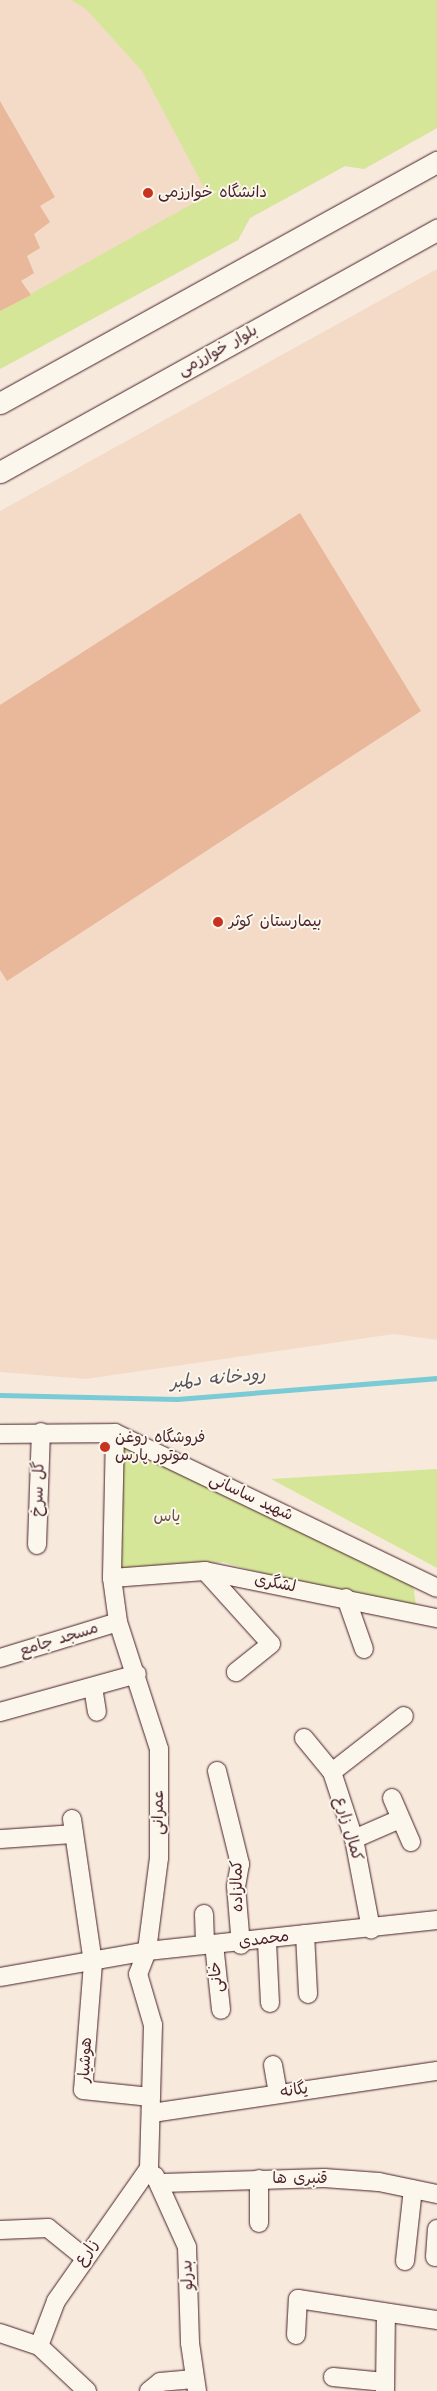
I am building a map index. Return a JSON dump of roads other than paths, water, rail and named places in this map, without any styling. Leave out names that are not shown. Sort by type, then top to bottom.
[{"type":"main road","points":[[0,403],[437,162]]},
{"type":"main road","name":"بلوار خوارزمی","points":[[0,472],[437,230]]},
{"type":"street","name":"شهید ساسانی","points":[[0,1434],[41,1432],[115,1433],[437,1588]]},
{"type":"street","name":"گل سرخ","points":[[36,1545],[41,1432]]},
{"type":"street","name":"عمرانی","points":[[115,1433],[112,1578],[118,1622],[137,1674],[159,1749],[159,1858],[148,1951]]},
{"type":"street","name":"لشگری","points":[[112,1578],[205,1571],[346,1598],[437,1618]]},
{"type":"street","points":[[205,1571],[271,1644],[236,1672]]},
{"type":"street","points":[[346,1598],[364,1649]]},
{"type":"street","name":"مسجد جامع","points":[[0,1658],[118,1622]]},
{"type":"street","points":[[0,1712],[137,1674]]},
{"type":"street","points":[[93,1686],[97,1712]]},
{"type":"street","points":[[332,1772],[404,1716]]},
{"type":"street","name":"کمال زارع","points":[[304,1738],[332,1772],[354,1839],[370,1929]]},
{"type":"street","name":"کمالزاده","points":[[217,1771],[240,1864],[236,1886],[241,1944]]},
{"type":"street","points":[[392,1798],[411,1842]]},
{"type":"street","points":[[354,1839],[400,1819]]},
{"type":"street","points":[[0,1838],[73,1826],[93,1963]]},
{"type":"street","name":"خانی","points":[[204,1914],[221,2010]]},
{"type":"street","name":"محمدی","points":[[0,1977],[93,1963],[148,1951],[209,1944],[267,1942],[305,1934],[370,1929],[437,1920]]},
{"type":"street","points":[[305,1934],[308,1994]]},
{"type":"street","points":[[267,1942],[270,2003]]},
{"type":"street","points":[[148,1951],[138,1974],[153,2025],[152,2105],[148,2168]]},
{"type":"street","name":"هوشیار","points":[[93,1963],[83,2090],[152,2105]]},
{"type":"street","points":[[273,2065],[278,2093]]},
{"type":"street","name":"یگانه","points":[[152,2105],[278,2093],[437,2071]]},
{"type":"street","name":"بدرلو","points":[[148,2168],[162,2184],[187,2247],[195,2385]]},
{"type":"street","name":"زارع","points":[[39,2346],[56,2300],[84,2257],[148,2168]]},
{"type":"street","name":"قنبری ها","points":[[162,2184],[324,2178],[413,2189],[437,2194]]},
{"type":"street","points":[[259,2179],[259,2223]]},
{"type":"street","points":[[405,2261],[413,2189]]},
{"type":"street","points":[[0,2230],[48,2228],[84,2257]]},
{"type":"street","points":[[435,2257],[437,2229]]},
{"type":"street","points":[[296,2335],[298,2298],[386,2314],[437,2320]]},
{"type":"street","points":[[333,2377],[385,2387],[386,2314]]},
{"type":"street","points":[[0,2333],[39,2346],[68,2385],[87,2391]]},
{"type":"street","points":[[149,2391],[160,2382],[195,2385]]},
{"type":"waterway","name":"رودخانه دلمبر","points":[[0,1395],[177,1399],[437,1378]]},
{"type":"place","name":"دانشگاه خوارزمی","points":[[148,193]]},
{"type":"place","name":"بیمارستان کوثر","points":[[218,922]]},
{"type":"place","name":"فروشگاه روغن موتور پارس","points":[[105,1447]]},
{"type":"park label","name":"یاس","points":[[167,1517]]}]
